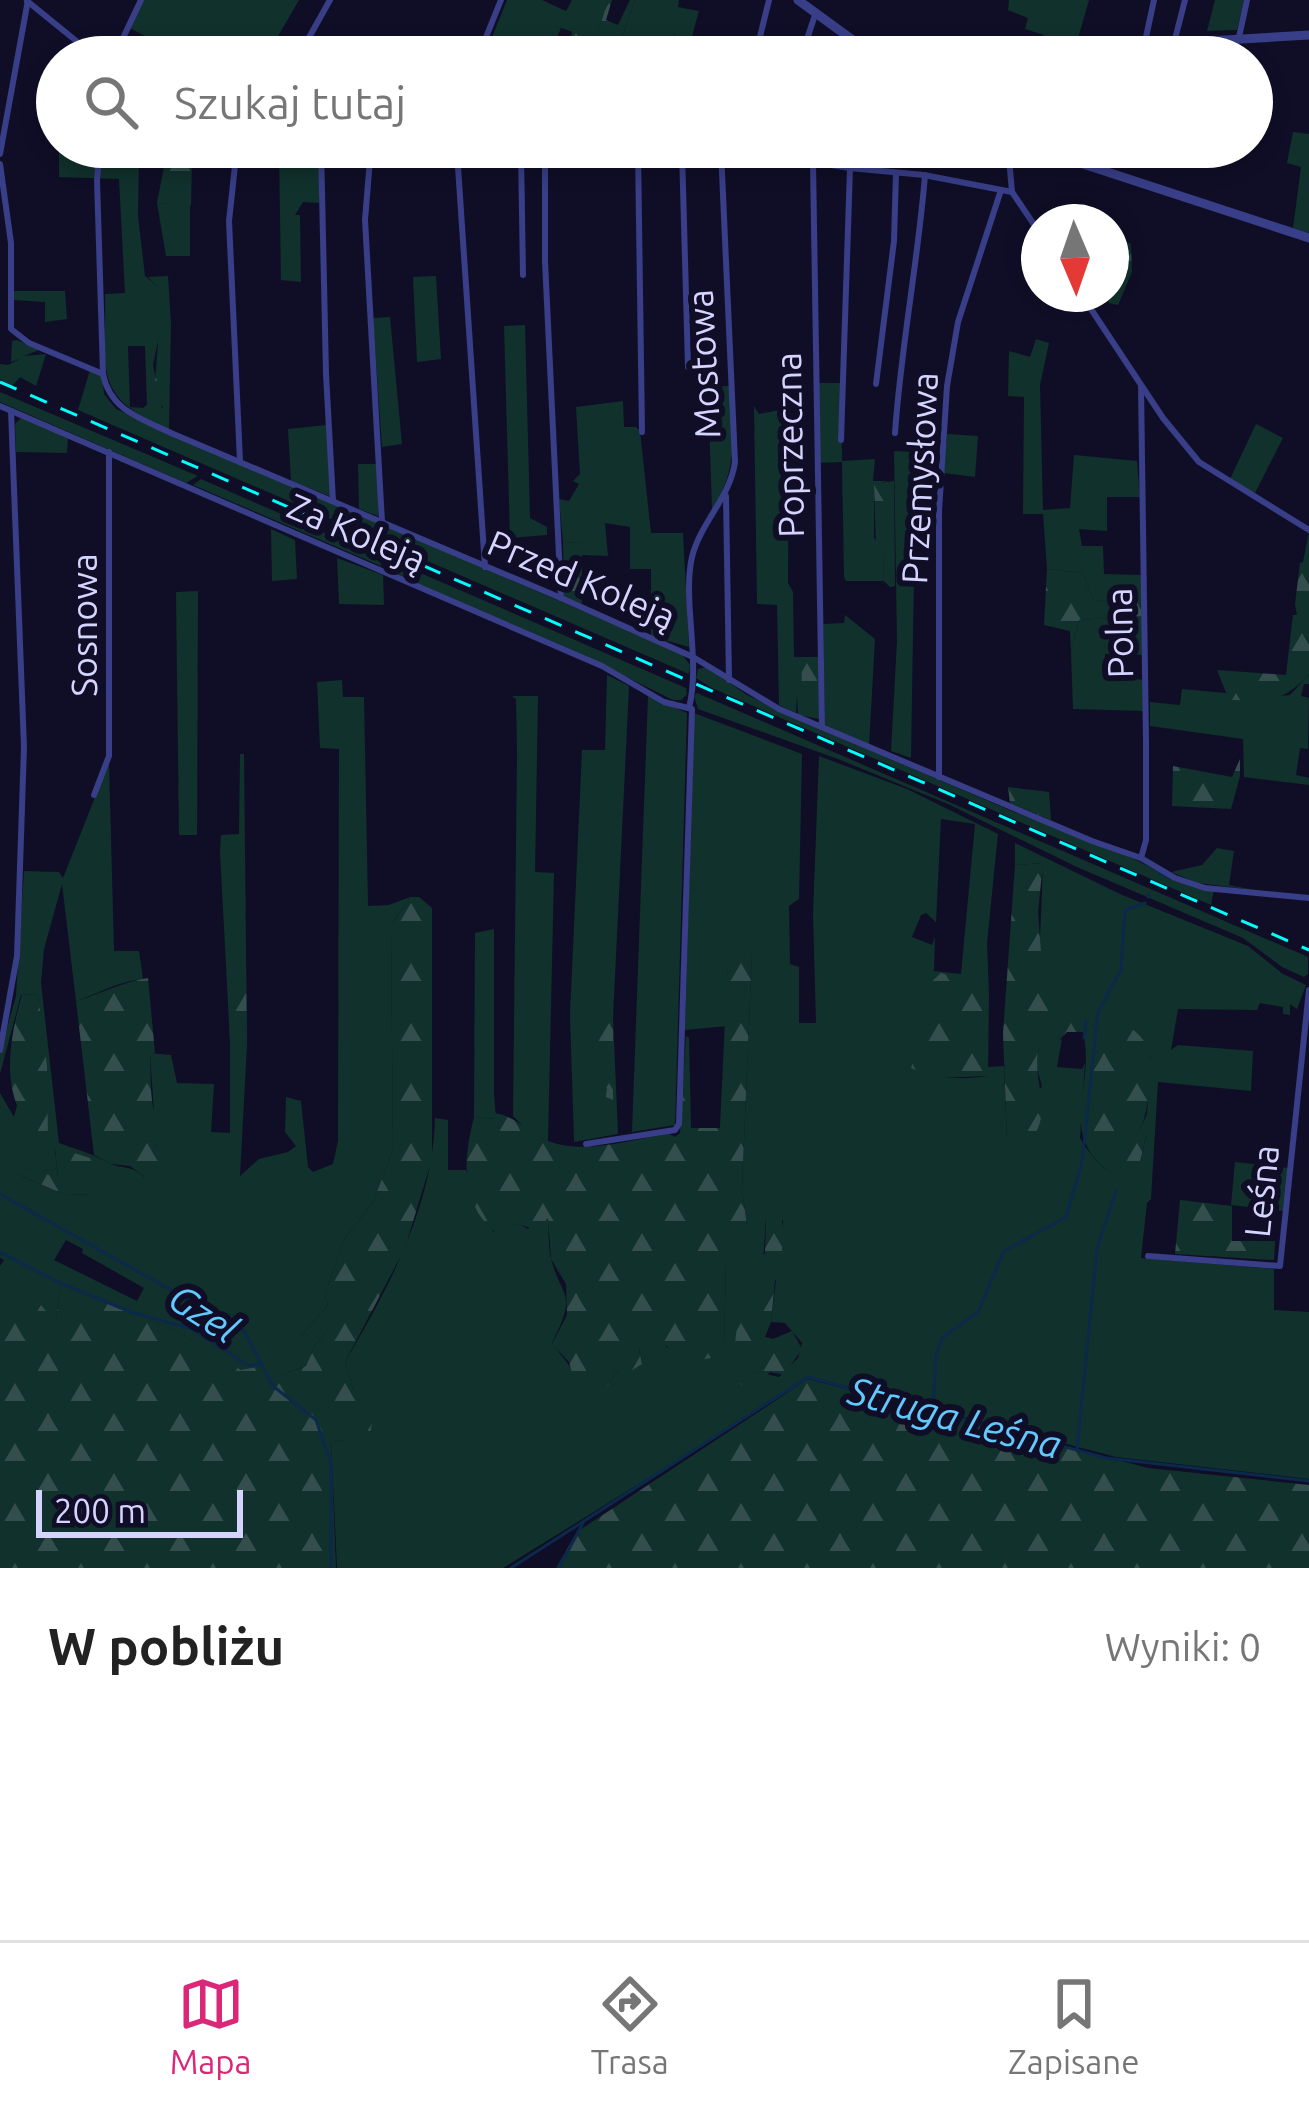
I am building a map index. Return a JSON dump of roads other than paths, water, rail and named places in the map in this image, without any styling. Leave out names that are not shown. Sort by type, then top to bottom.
[{"type":"street","points":[[0,154],[27,0],[71,36]]},
{"type":"street","points":[[124,36],[141,0]]},
{"type":"street","points":[[310,36],[330,0]]},
{"type":"street","points":[[486,36],[501,0]]},
{"type":"street","points":[[761,36],[770,0]]},
{"type":"street","points":[[798,0],[847,36]]},
{"type":"street","points":[[1146,36],[1154,0]]},
{"type":"street","points":[[1176,36],[1185,0]]},
{"type":"street","points":[[1239,36],[1247,0]]},
{"type":"street","points":[[808,36],[816,13]]},
{"type":"street","points":[[1273,36],[1309,35]]},
{"type":"street","name":"Przed Koleją","points":[[0,164],[11,243],[11,329],[28,343],[104,374],[107,393],[117,406],[693,657],[752,696],[822,728],[1142,858],[1174,878],[1205,888],[1309,898]]},
{"type":"street","points":[[98,168],[104,374]]},
{"type":"street","points":[[235,168],[229,221],[241,461]]},
{"type":"street","points":[[321,168],[334,501]]},
{"type":"street","points":[[369,168],[365,220],[382,522]]},
{"type":"street","points":[[458,168],[485,568]]},
{"type":"street","points":[[521,168],[523,275]]},
{"type":"street","points":[[544,168],[544,261],[561,598]]},
{"type":"street","points":[[638,168],[643,432]]},
{"type":"street","points":[[682,168],[688,367]]},
{"type":"street","name":"Mostowa","points":[[586,1144],[675,1130],[680,1114],[692,558],[726,493],[735,462],[722,168]]},
{"type":"street","name":"Poprzeczna","points":[[813,168],[822,728]]},
{"type":"street","points":[[850,168],[925,175],[1012,192]]},
{"type":"street","name":"Poprzeczna","points":[[841,440],[850,168]]},
{"type":"street","points":[[1010,168],[1012,192],[1021,205]]},
{"type":"street","points":[[1095,168],[1309,238]]},
{"type":"street","points":[[876,384],[894,242],[896,172]]},
{"type":"street","points":[[895,433],[900,354],[917,262],[925,175]]},
{"type":"street","name":"Przemysłowa","points":[[939,777],[939,511],[947,386],[958,322],[1000,190]]},
{"type":"street","points":[[1093,312],[1153,404],[1199,462],[1309,530]]},
{"type":"street","name":"Polna","points":[[1142,386],[1146,811],[1142,858]]},
{"type":"street","points":[[1142,408],[1153,404]]},
{"type":"street","name":"Za Koleją","points":[[0,406],[602,666],[664,702],[690,709]]},
{"type":"street","points":[[0,1050],[16,956],[24,747],[11,411]]},
{"type":"street","name":"Sosnowa","points":[[94,795],[109,756],[109,452]]},
{"type":"street","points":[[726,493],[729,680]]},
{"type":"street","name":"Leśna","points":[[1148,1256],[1280,1266],[1309,990]]},
{"type":"waterway","points":[[1159,873],[1170,878]]},
{"type":"waterway","points":[[933,1408],[936,1354],[943,1337],[978,1312],[1004,1251],[1066,1217],[1082,1163],[1098,1012],[1121,970],[1125,910],[1145,903]]},
{"type":"waterway","points":[[1084,1038],[1086,1021]]},
{"type":"waterway","points":[[1077,1449],[1097,1248],[1116,1191]]},
{"type":"waterway","name":"Gzel","points":[[0,1194],[244,1331],[273,1386],[316,1420],[331,1463],[331,1568]]},
{"type":"waterway","points":[[0,1252],[131,1312],[192,1329],[249,1366],[259,1364]]},
{"type":"waterway","name":"Struga Leśna","points":[[511,1568],[808,1377],[1106,1458],[1309,1481]]},
{"type":"waterway","points":[[559,1568],[584,1521]]},
{"type":"railway","points":[[0,382],[1309,950]]}]
